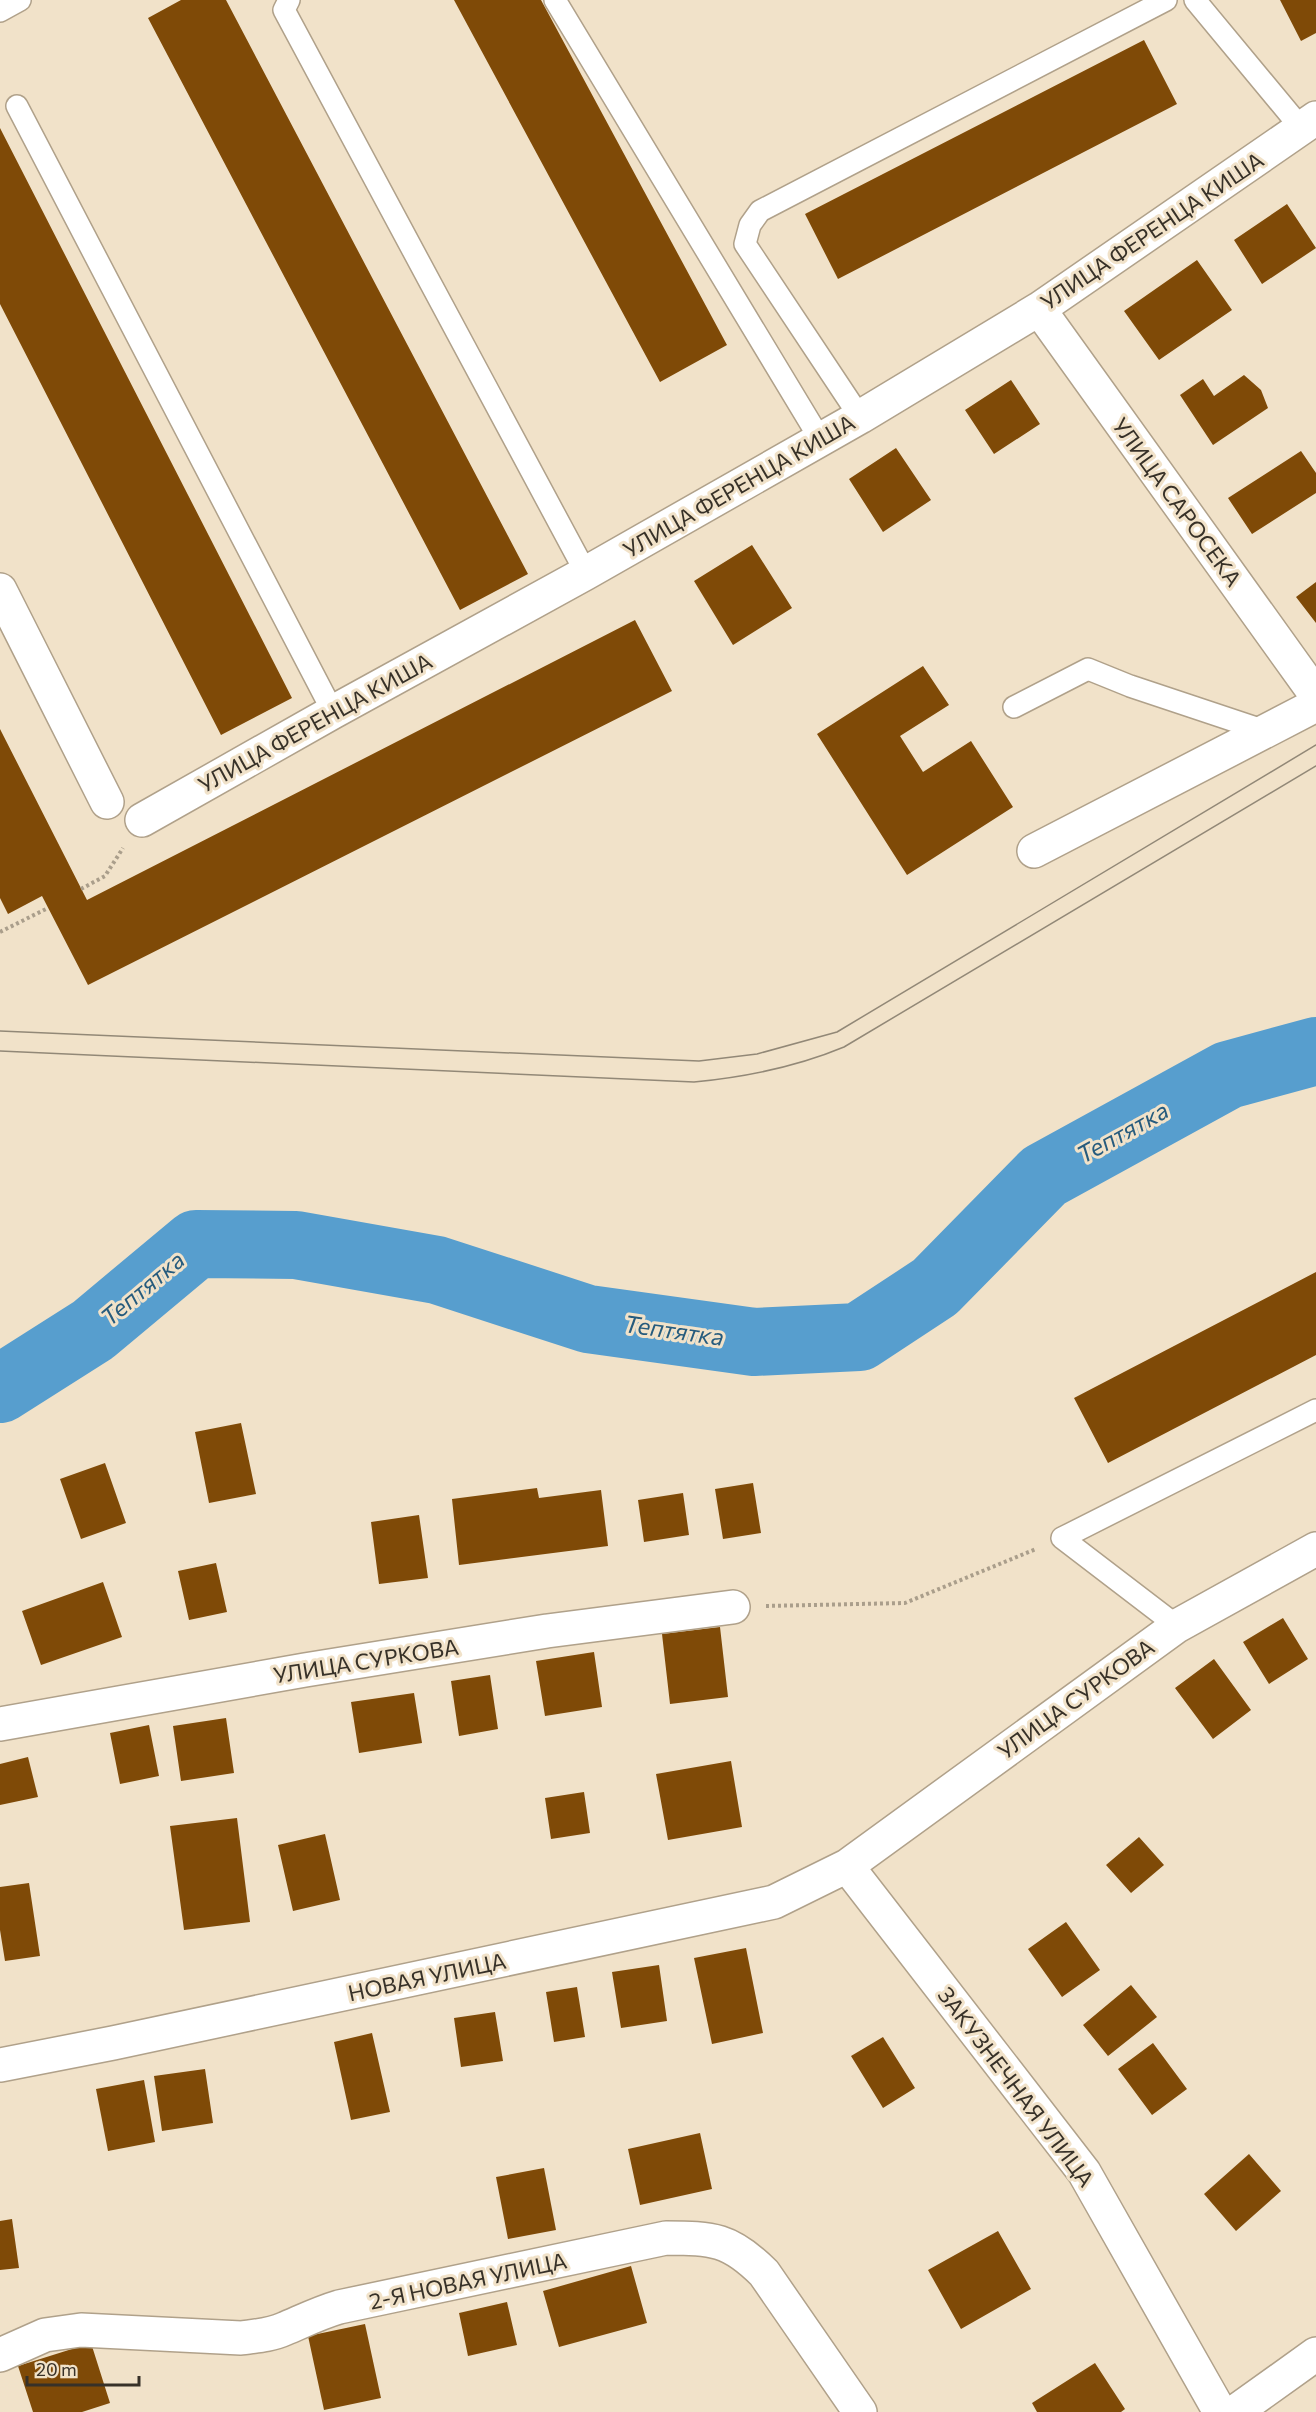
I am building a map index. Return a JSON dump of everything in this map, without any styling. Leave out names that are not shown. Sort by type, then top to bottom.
[{"type":"street","name":"УЛИЦА ФЕРЕНЦА КИША","points":[[142,820],[586,573],[860,417],[1039,309],[1309,123]]},
{"type":"street","name":"УЛИЦА САРОСЕКА","points":[[1039,309],[1316,695]]},
{"type":"street","points":[[0,590],[107,802]]},
{"type":"street","points":[[1034,851],[1316,705]]},
{"type":"street","name":"УЛИЦА СУРКОВА","points":[[847,1866],[1177,1626],[1316,1549]]},
{"type":"street","name":"УЛИЦА СУРКОВА","points":[[0,1724],[305,1670],[524,1635],[733,1607]]},
{"type":"street","name":"НОВАЯ УЛИЦА","points":[[0,2065],[774,1902],[847,1866]]},
{"type":"street","name":"ЗАКУЗНЕЧНАЯ УЛИЦА","points":[[847,1866],[1084,2172],[1220,2412]]},
{"type":"street","name":"2-Я НОВАЯ УЛИЦА","points":[[0,2355],[45,2335],[81,2330],[241,2338],[262,2336],[284,2330],[313,2314],[339,2307],[666,2238],[703,2238],[728,2245],[747,2256],[765,2273],[860,2412]]},
{"type":"street","points":[[1235,2412],[1316,2354]]},
{"type":"lane","points":[[0,12],[20,0]]},
{"type":"lane","points":[[290,0],[284,10],[586,573]]},
{"type":"lane","points":[[555,0],[820,439]]},
{"type":"lane","points":[[860,417],[745,244],[750,225],[760,211],[1166,0]]},
{"type":"lane","points":[[1194,0],[1309,123]]},
{"type":"lane","points":[[16,105],[333,712]]},
{"type":"lane","points":[[1014,707],[1088,669],[1130,686],[1265,731]]},
{"type":"lane","points":[[1177,1626],[1062,1538],[1316,1410]]},
{"type":"path","points":[[81,889],[105,876],[142,820]]},
{"type":"path","points":[[0,932],[48,908]]},
{"type":"path","points":[[733,1607],[905,1603],[1062,1538]]},
{"type":"building","points":[[181,0],[226,0],[528,574],[460,610],[148,18]]},
{"type":"building","points":[[454,0],[541,0],[727,345],[660,382]]},
{"type":"building","points":[[1280,0],[1316,0],[1316,33],[1301,41]]},
{"type":"building","points":[[1144,40],[1177,104],[838,279],[805,214]]},
{"type":"building","points":[[0,128],[292,698],[221,735],[0,304]]},
{"type":"building","points":[[1287,204],[1316,248],[1262,284],[1234,240]]},
{"type":"building","points":[[1197,260],[1232,310],[1159,360],[1124,311]]},
{"type":"building","points":[[1244,375],[1261,390],[1268,408],[1213,445],[1180,395],[1203,379],[1214,396]]},
{"type":"building","points":[[1011,380],[1040,424],[994,454],[965,410]]},
{"type":"building","points":[[896,448],[931,500],[883,532],[849,479]]},
{"type":"building","points":[[1301,451],[1316,473],[1316,493],[1252,534],[1228,498]]},
{"type":"building","points":[[752,545],[792,608],[733,645],[694,581]]},
{"type":"building","points":[[1316,582],[1316,623],[1296,597]]},
{"type":"building","points":[[635,620],[672,691],[88,985],[42,896],[8,914],[0,898],[0,729],[87,900]]},
{"type":"building","points":[[923,666],[949,705],[900,736],[923,772],[971,741],[1013,807],[907,875],[817,734]]},
{"type":"building","points":[[1316,1272],[1316,1355],[1108,1463],[1074,1398]]},
{"type":"building","points":[[241,1423],[256,1494],[209,1503],[195,1432]]},
{"type":"building","points":[[105,1463],[126,1523],[81,1539],[60,1479]]},
{"type":"building","points":[[753,1483],[761,1533],[723,1539],[715,1489]]},
{"type":"building","points":[[537,1488],[539,1498],[601,1490],[608,1546],[459,1565],[452,1499]]},
{"type":"building","points":[[683,1493],[689,1535],[644,1542],[638,1500]]},
{"type":"building","points":[[419,1515],[428,1578],[379,1584],[371,1522]]},
{"type":"building","points":[[216,1563],[227,1612],[189,1620],[178,1571]]},
{"type":"building","points":[[103,1582],[122,1637],[41,1665],[22,1611]]},
{"type":"building","points":[[1283,1618],[1308,1659],[1269,1684],[1243,1642]]},
{"type":"building","points":[[720,1627],[728,1697],[670,1704],[662,1634]]},
{"type":"building","points":[[594,1652],[602,1707],[545,1716],[536,1661]]},
{"type":"building","points":[[1214,1659],[1251,1710],[1213,1739],[1175,1688]]},
{"type":"building","points":[[490,1675],[498,1729],[459,1736],[451,1681]]},
{"type":"building","points":[[414,1693],[422,1743],[359,1753],[351,1702]]},
{"type":"building","points":[[226,1718],[234,1773],[181,1781],[173,1726]]},
{"type":"building","points":[[149,1725],[159,1776],[120,1784],[110,1733]]},
{"type":"building","points":[[28,1757],[38,1797],[0,1805],[0,1764]]},
{"type":"building","points":[[731,1761],[742,1827],[668,1840],[656,1774]]},
{"type":"building","points":[[584,1792],[590,1833],[551,1839],[545,1798]]},
{"type":"building","points":[[237,1818],[250,1922],[184,1930],[170,1826]]},
{"type":"building","points":[[325,1834],[340,1900],[293,1911],[278,1845]]},
{"type":"building","points":[[1139,1837],[1164,1865],[1131,1893],[1106,1865]]},
{"type":"building","points":[[29,1883],[40,1956],[5,1961],[0,1930],[0,1887]]},
{"type":"building","points":[[1066,1922],[1100,1970],[1062,1997],[1028,1949]]},
{"type":"building","points":[[746,1948],[763,2033],[712,2044],[694,1958]]},
{"type":"building","points":[[659,1965],[667,2021],[621,2028],[612,1972]]},
{"type":"building","points":[[1131,1985],[1157,2017],[1108,2056],[1083,2025]]},
{"type":"building","points":[[577,1987],[585,2037],[554,2042],[546,1992]]},
{"type":"building","points":[[495,2012],[503,2061],[461,2067],[454,2018]]},
{"type":"building","points":[[372,2033],[390,2112],[351,2120],[334,2042]]},
{"type":"building","points":[[883,2037],[915,2088],[883,2108],[851,2056]]},
{"type":"building","points":[[1153,2043],[1187,2089],[1152,2115],[1118,2069]]},
{"type":"building","points":[[205,2069],[213,2123],[162,2131],[154,2076]]},
{"type":"building","points":[[144,2080],[155,2142],[108,2151],[96,2089]]},
{"type":"building","points":[[700,2133],[712,2189],[640,2205],[628,2149]]},
{"type":"building","points":[[1249,2154],[1281,2191],[1236,2231],[1204,2194]]},
{"type":"building","points":[[544,2168],[556,2230],[508,2239],[496,2177]]},
{"type":"building","points":[[12,2219],[19,2268],[0,2270],[0,2221]]},
{"type":"building","points":[[998,2231],[1031,2289],[961,2329],[928,2270]]},
{"type":"building","points":[[631,2266],[647,2323],[559,2347],[543,2291]]},
{"type":"building","points":[[507,2302],[517,2345],[468,2356],[459,2313]]},
{"type":"building","points":[[365,2324],[381,2398],[324,2410],[308,2336]]},
{"type":"building","points":[[91,2343],[110,2403],[82,2412],[33,2412],[18,2366]]},
{"type":"building","points":[[1095,2363],[1125,2409],[1121,2412],[1037,2412],[1032,2403]]},
{"type":"waterway","name":"Тептятка","points":[[0,1389],[93,1330],[196,1244],[296,1245],[437,1270],[588,1319],[754,1342],[859,1337],[935,1287],[1044,1176],[1228,1075],[1316,1051]]},
{"type":"tram line","points":[[0,1031],[699,1061],[757,1054],[837,1032],[1316,745]]},
{"type":"tram line","points":[[0,1051],[694,1082],[771,1070],[844,1047],[1316,766]]}]
